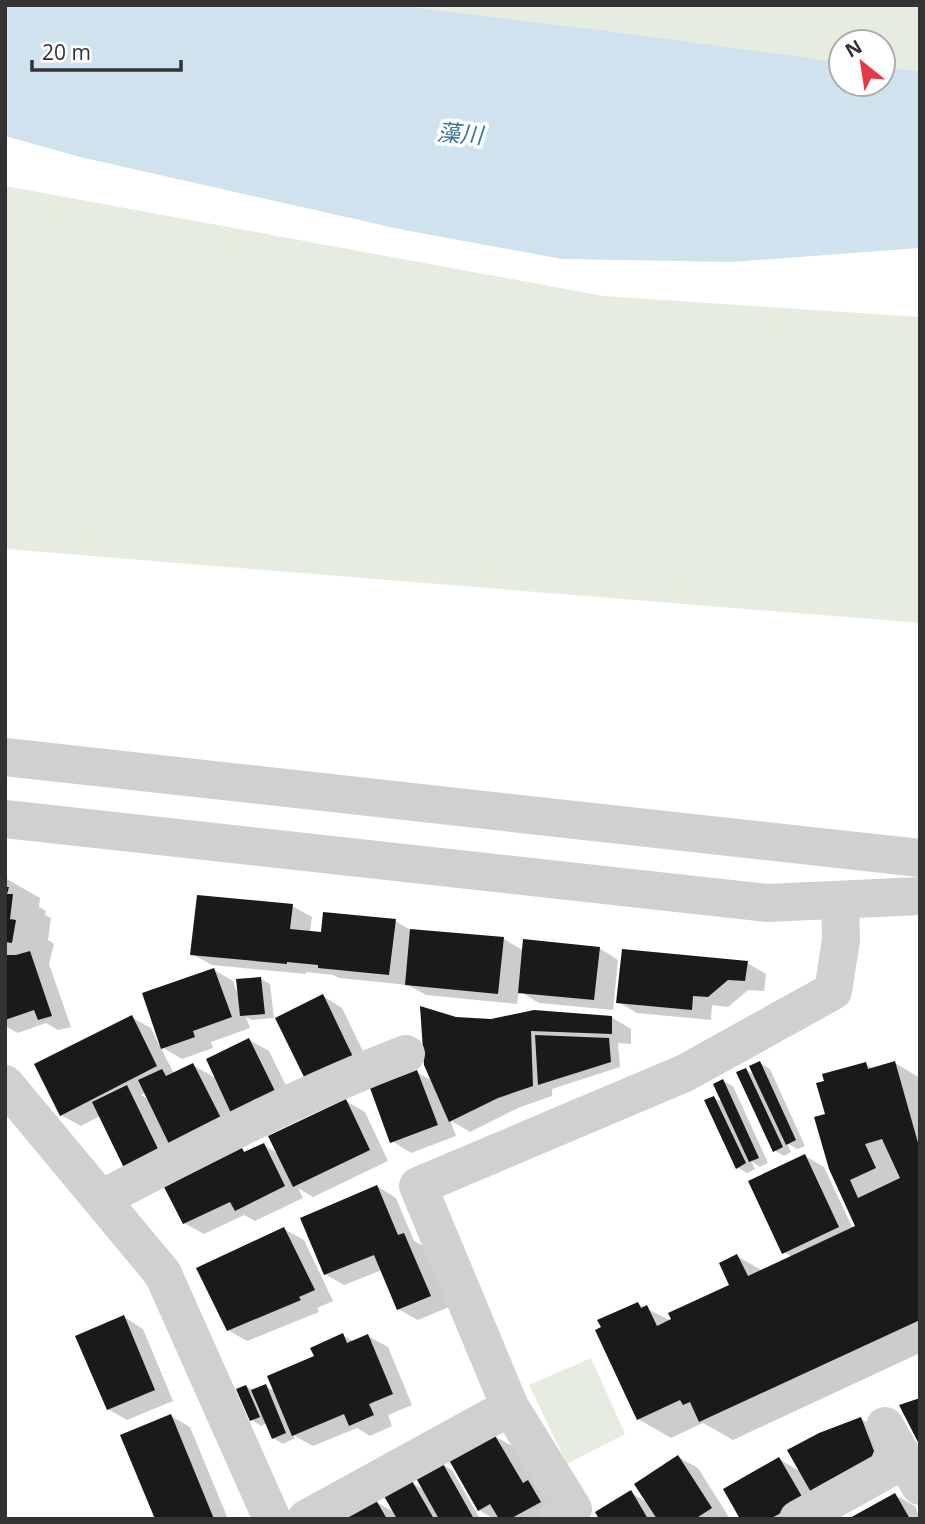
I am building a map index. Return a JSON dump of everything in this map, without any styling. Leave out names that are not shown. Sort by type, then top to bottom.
[{"type":"street","points":[[5,757],[920,858]]},
{"type":"street","points":[[5,819],[767,903],[920,896]]},
{"type":"street","points":[[557,1519],[573,1509],[510,1407],[418,1186],[685,1073],[833,991],[841,940],[840,900]]},
{"type":"street","points":[[101,1199],[351,1075],[406,1054]]},
{"type":"street","points":[[5,1084],[163,1274],[272,1519]]},
{"type":"street","points":[[306,1519],[510,1407]]},
{"type":"street","points":[[798,1519],[912,1473],[885,1426]]},
{"type":"shaded area","points":[[395,5],[920,5],[920,71],[897,69],[897,28],[827,28],[827,60]]},
{"type":"shaded area","points":[[5,186],[604,296],[920,317],[920,623],[5,549]]},
{"type":"shaded area","points":[[591,1358],[625,1434],[567,1464],[529,1385]]},
{"type":"water","name":"藻川","points":[[5,5],[395,5],[602,30],[827,60],[827,98],[897,98],[897,69],[920,71],[920,248],[731,262],[562,259],[399,229],[80,157],[5,136]]},
{"type":"building","points":[[5,887],[9,887],[7,894],[13,894],[10,919],[16,920],[12,943],[5,942]]},
{"type":"building","points":[[197,895],[293,904],[290,929],[321,932],[323,912],[396,919],[389,975],[318,968],[318,965],[190,955]]},
{"type":"building","points":[[410,929],[504,937],[498,994],[405,985]]},
{"type":"building","points":[[523,939],[600,947],[594,1000],[518,993]]},
{"type":"building","points":[[622,949],[748,961],[745,981],[728,980],[708,997],[693,996],[692,1010],[616,1003]]},
{"type":"building","points":[[30,951],[52,1016],[38,1020],[34,1010],[5,1020],[5,955]]},
{"type":"building","points":[[214,968],[232,1017],[193,1031],[195,1037],[161,1049],[142,993]]},
{"type":"building","points":[[261,977],[265,1014],[240,1016],[236,979]]},
{"type":"building","points":[[323,994],[355,1061],[307,1083],[275,1018]]},
{"type":"building","points":[[420,1006],[456,1017],[491,1019],[534,1010],[612,1016],[612,1034],[531,1031],[533,1086],[498,1098],[449,1122],[424,1065]]},
{"type":"building","points":[[132,1015],[157,1066],[60,1116],[34,1064]]},
{"type":"building","points":[[535,1035],[609,1038],[611,1062],[538,1085]]},
{"type":"building","points":[[249,1038],[275,1091],[231,1113],[206,1059]]},
{"type":"building","points":[[760,1061],[796,1140],[786,1145],[749,1066]]},
{"type":"building","points":[[895,1061],[920,1150],[920,1320],[699,1422],[690,1402],[683,1405],[680,1400],[637,1420],[595,1330],[601,1327],[597,1320],[638,1302],[641,1308],[647,1305],[657,1326],[671,1319],[668,1313],[729,1285],[719,1263],[737,1254],[748,1276],[855,1226],[829,1169],[814,1117],[825,1114],[816,1083],[824,1081],[822,1074],[866,1062],[868,1069]],"holes":[[[882,1139],[900,1178],[858,1198],[850,1180],[876,1168],[865,1144]]]},
{"type":"building","points":[[193,1063],[222,1120],[170,1146],[138,1080],[162,1069],[166,1076]]},
{"type":"building","points":[[746,1068],[783,1147],[773,1152],[736,1072]]},
{"type":"building","points":[[417,1070],[438,1125],[390,1143],[370,1088]]},
{"type":"building","points":[[723,1079],[759,1158],[749,1162],[713,1084]]},
{"type":"building","points":[[127,1085],[160,1153],[125,1170],[92,1102]]},
{"type":"building","points":[[714,1096],[746,1163],[736,1169],[704,1100]]},
{"type":"building","points":[[346,1099],[370,1150],[293,1187],[268,1136]]},
{"type":"building","points":[[264,1143],[285,1186],[235,1211],[230,1202],[183,1224],[164,1187],[242,1148],[244,1152]]},
{"type":"building","points":[[805,1154],[839,1227],[782,1254],[748,1181]]},
{"type":"building","points":[[377,1185],[398,1235],[404,1233],[431,1296],[397,1310],[374,1255],[324,1275],[300,1218]]},
{"type":"building","points":[[284,1227],[315,1290],[299,1297],[301,1300],[227,1331],[196,1268]]},
{"type":"building","points":[[124,1315],[155,1390],[107,1410],[75,1336]]},
{"type":"building","points":[[343,1333],[347,1343],[368,1334],[393,1394],[369,1404],[374,1415],[349,1426],[344,1414],[292,1436],[267,1376],[314,1356],[310,1348]]},
{"type":"building","points":[[266,1384],[286,1433],[272,1439],[251,1390]]},
{"type":"building","points":[[246,1385],[260,1417],[250,1421],[236,1389]]},
{"type":"building","points":[[920,1398],[920,1446],[899,1405]]},
{"type":"building","points":[[171,1414],[214,1519],[155,1519],[120,1435]]},
{"type":"building","points":[[861,1417],[874,1451],[870,1461],[812,1494],[787,1450],[819,1433]]},
{"type":"building","points":[[494,1434],[523,1483],[528,1480],[541,1502],[510,1519],[499,1519],[490,1504],[478,1511],[449,1460]]},
{"type":"building","points":[[678,1455],[712,1508],[695,1519],[657,1519],[634,1484]]},
{"type":"building","points":[[779,1457],[804,1500],[770,1519],[740,1519],[723,1489]]},
{"type":"building","points":[[442,1462],[474,1519],[439,1519],[416,1478]]},
{"type":"building","points":[[412,1481],[434,1519],[397,1519],[384,1496]]},
{"type":"building","points":[[631,1490],[648,1519],[599,1519],[595,1512]]},
{"type":"building","points":[[895,1493],[910,1519],[848,1519]]},
{"type":"building","points":[[376,1500],[387,1519],[343,1519]]}]
